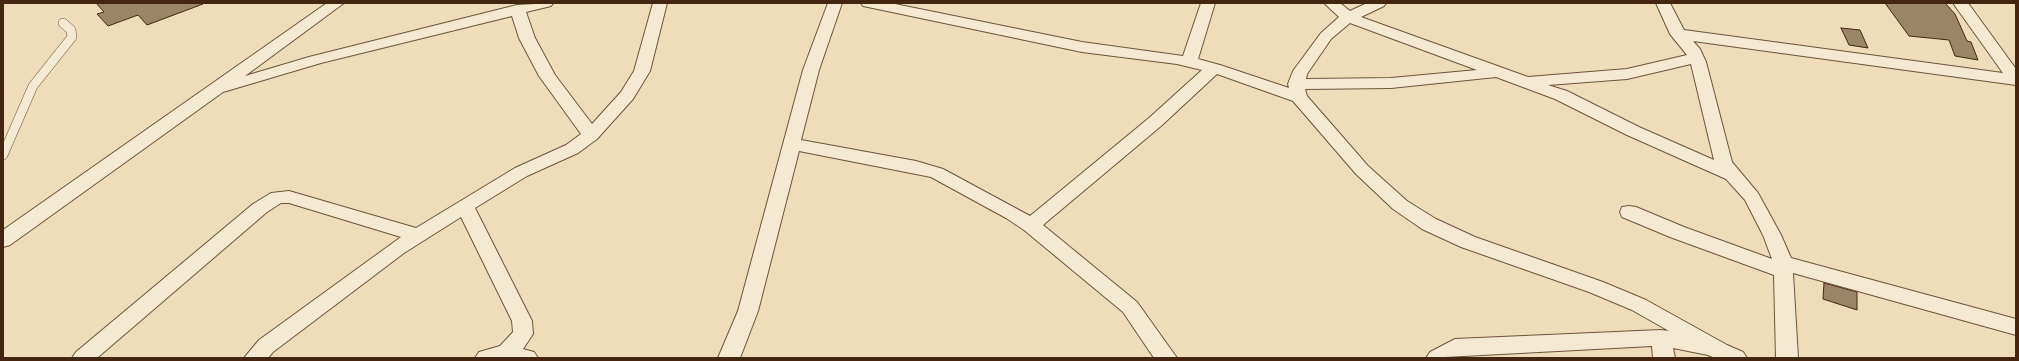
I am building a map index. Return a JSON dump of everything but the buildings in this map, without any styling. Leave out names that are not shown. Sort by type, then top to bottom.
[{"type":"street","points":[[3,240],[336,3]]},
{"type":"street","points":[[212,91],[315,60],[516,9],[546,3]]},
{"type":"street","points":[[255,358],[266,346],[397,248],[521,172],[572,149],[591,136],[627,95],[642,70],[660,3]]},
{"type":"street","points":[[729,358],[748,310],[811,70],[836,3]]},
{"type":"street","points":[[868,3],[1077,46],[1189,62],[1298,90],[1391,83],[1497,72]]},
{"type":"street","points":[[1189,62],[1208,3]]},
{"type":"street","points":[[1331,3],[1348,17],[1561,95],[1633,131],[1731,175]]},
{"type":"street","points":[[1379,3],[1348,17],[1326,36],[1299,74],[1298,90],[1362,170],[1400,206],[1429,224],[1468,242],[1596,287],[1639,305],[1728,354]]},
{"type":"street","points":[[1663,3],[1678,34],[1692,49],[1696,58],[1706,88],[1723,162],[1731,175],[1752,198],[1772,235],[1783,267],[1787,358]]},
{"type":"street","points":[[1960,3],[2016,80]]},
{"type":"street","points":[[516,9],[527,38],[547,76],[591,136]]},
{"type":"street","points":[[1678,34],[2016,80]]},
{"type":"street","points":[[274,47],[302,58],[315,60]]},
{"type":"street","points":[[1527,82],[1627,74],[1696,58]]},
{"type":"street","points":[[1031,225],[1155,122],[1214,68]]},
{"type":"street","points":[[791,144],[916,167],[937,173],[999,206],[1031,225],[1130,307],[1166,358]]},
{"type":"street","points":[[83,358],[260,208],[278,197],[289,197],[418,235]]},
{"type":"street","points":[[465,206],[522,321],[523,334],[507,353]]},
{"type":"street","points":[[1630,212],[1677,232],[1783,267],[2016,327]]},
{"type":"street","points":[[1437,358],[1455,347],[1662,348],[1728,354]]},
{"type":"street","points":[[486,358],[507,353],[527,358]]},
{"type":"lane","points":[[3,154],[33,86],[72,37],[71,30],[63,23]]}]
